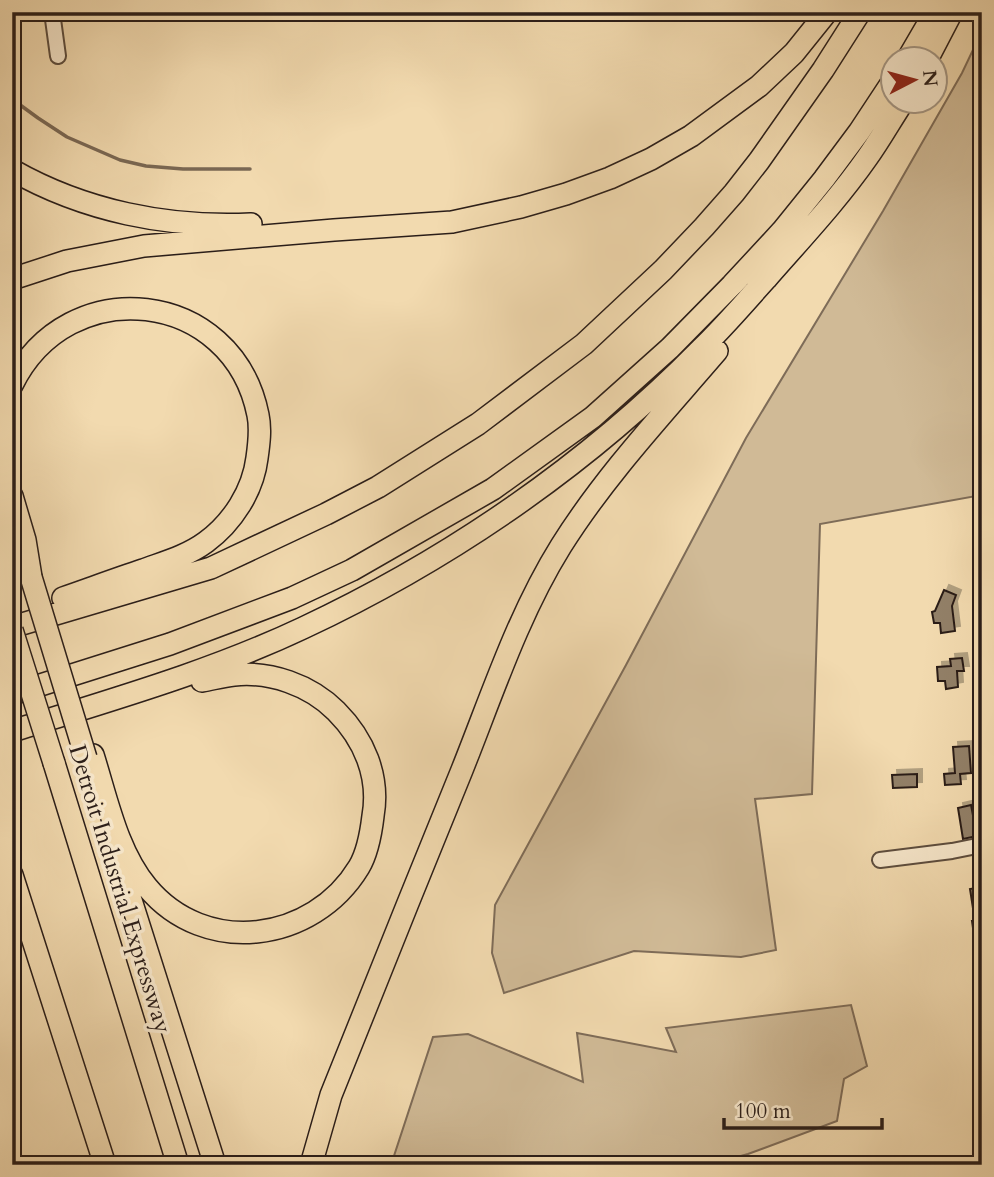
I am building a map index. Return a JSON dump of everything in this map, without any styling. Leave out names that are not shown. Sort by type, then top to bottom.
[{"type":"highway","points":[[12,279],[67,261],[144,246],[452,222],[566,194],[651,159],[691,136],[759,86],[794,52],[828,12]]},
{"type":"highway","points":[[15,627],[211,568],[379,487],[478,424],[584,344],[663,271],[704,228],[759,161],[860,12]]},
{"type":"highway","points":[[914,46],[935,12]]},
{"type":"highway","points":[[935,46],[953,12]]},
{"type":"highway","points":[[12,694],[170,644],[292,598],[352,570],[494,489],[593,416],[670,348],[733,285],[824,179],[878,103]]},
{"type":"highway","points":[[18,730],[237,656],[337,612],[458,544],[558,474],[662,388],[702,348],[816,223],[867,159],[894,116]]},
{"type":"highway","points":[[12,170],[63,195],[101,208],[135,216],[206,225],[487,214]]},
{"type":"highway","points":[[311,1165],[331,1095],[517,633],[546,573],[589,505],[797,256],[816,223]]},
{"type":"highway","points":[[12,385],[36,349],[61,328],[87,316],[116,309],[158,311],[173,315],[204,331],[229,354],[253,397],[258,417],[259,440],[256,465],[249,487],[227,523],[207,541],[185,555],[34,608],[15,627]]},
{"type":"highway","points":[[12,496],[25,540],[30,577]]},
{"type":"highway","points":[[12,521],[67,696],[89,757],[129,862],[148,888],[166,905],[200,925],[223,932],[245,933],[272,930],[311,916],[345,887],[361,865],[370,839],[375,805],[373,778],[364,748],[350,725],[331,706],[309,690],[286,680],[234,674],[89,714],[18,730]]},
{"type":"highway","name":"Detroit Industrial Expressway","points":[[15,627],[54,763],[178,1165]]},
{"type":"highway","points":[[89,757],[215,1165]]},
{"type":"highway","points":[[12,876],[106,1165]]},
{"type":"street","points":[[52,12],[58,56]]},
{"type":"street","points":[[880,860],[952,852],[982,845]]},
{"type":"shaded area","points":[[982,31],[982,495],[820,524],[812,794],[755,799],[776,950],[741,957],[634,951],[504,993],[492,953],[495,905],[746,438],[937,116],[948,116],[948,97]]},
{"type":"shaded area","points":[[851,1005],[867,1066],[844,1079],[837,1121],[748,1154],[708,1165],[396,1165],[393,1159],[433,1037],[468,1034],[583,1082],[577,1033],[676,1052],[666,1028]]},
{"type":"building","points":[[944,590],[956,595],[952,606],[955,631],[941,633],[940,623],[934,623],[932,612],[935,611]]},
{"type":"building","points":[[962,658],[964,671],[957,671],[958,687],[946,689],[945,681],[938,681],[937,667],[951,666],[950,659]]},
{"type":"building","points":[[969,746],[971,773],[960,774],[961,784],[945,785],[944,774],[955,773],[953,747]]},
{"type":"building","points":[[917,774],[917,787],[893,788],[892,775]]},
{"type":"building","points":[[971,805],[977,836],[963,839],[958,808]]},
{"type":"building","points":[[982,887],[982,934],[974,935],[972,921],[975,921],[970,889]]},
{"type":"waterway","points":[[12,99],[67,137],[120,160],[146,166],[183,169],[250,169]]}]
